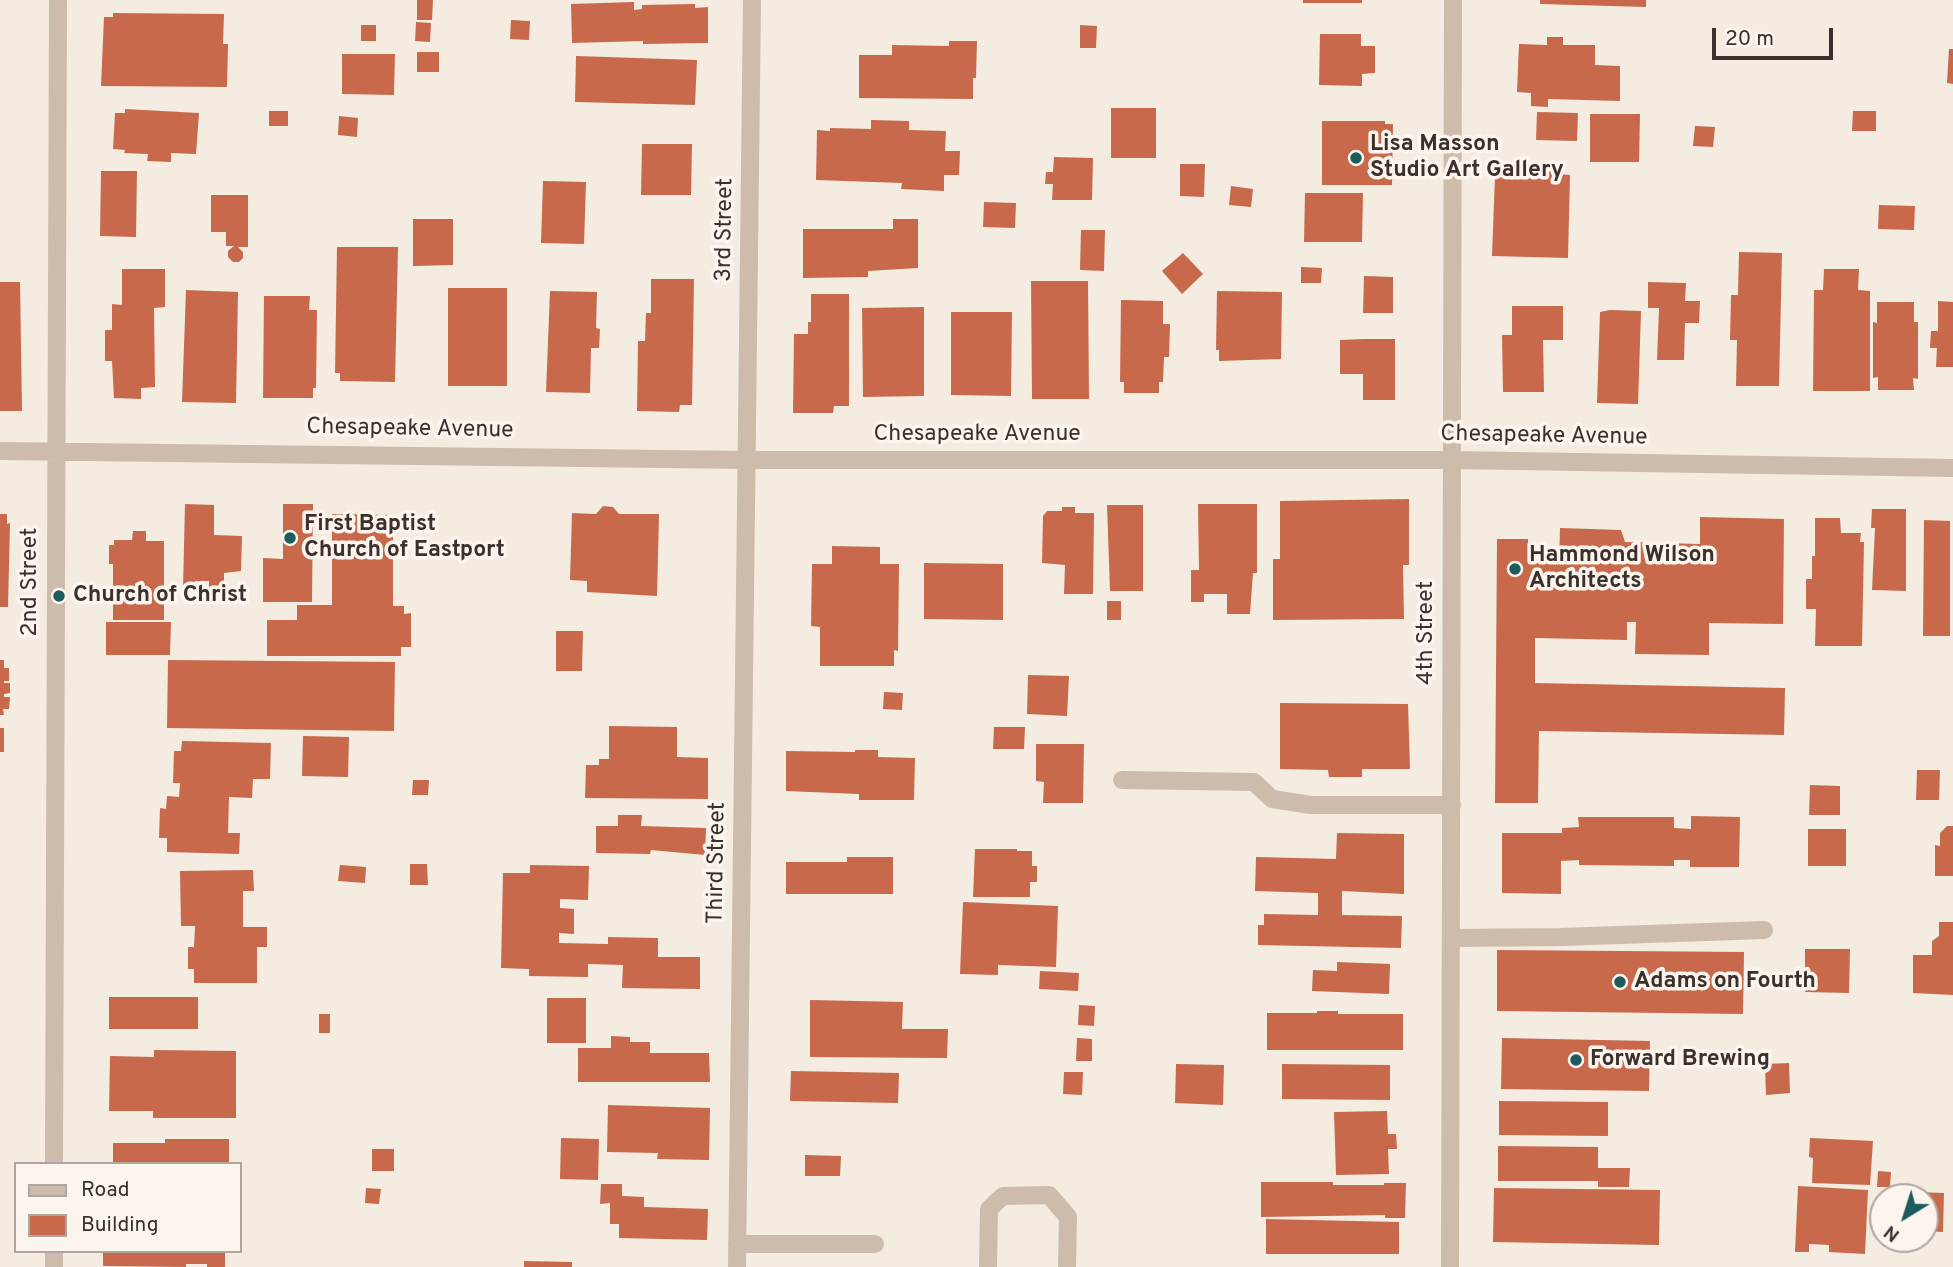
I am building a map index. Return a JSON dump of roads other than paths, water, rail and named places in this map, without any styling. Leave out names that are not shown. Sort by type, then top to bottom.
[{"type":"street","name":"2nd Street","points":[[54,1162],[58,0]]},
{"type":"street","name":"3rd Street","points":[[748,460],[752,0]]},
{"type":"street","name":"4th Street","points":[[1450,1267],[1453,0]]},
{"type":"street","name":"Chesapeake Avenue","points":[[0,451],[748,460],[1452,460],[1953,468]]},
{"type":"street","name":"Third Street","points":[[737,1267],[748,460]]},
{"type":"street","points":[[1122,780],[1254,782],[1272,799],[1311,805],[1452,805]]},
{"type":"street","points":[[1451,938],[1764,930]]},
{"type":"street","points":[[988,1267],[989,1209],[1003,1196],[1049,1195],[1068,1217],[1067,1267]]},
{"type":"street","points":[[737,1244],[875,1244]]},
{"type":"place","name":"Lisa Masson Studio Art Gallery","points":[[1356,158]]},
{"type":"place","name":"First Baptist Church of Eastport","points":[[290,538]]},
{"type":"place","name":"Hammond Wilson Architects","points":[[1515,569]]},
{"type":"place","name":"Church of Christ","points":[[59,596]]},
{"type":"place","name":"Adams on Fourth","points":[[1620,982]]},
{"type":"place","name":"Forward Brewing","points":[[1576,1060]]}]
